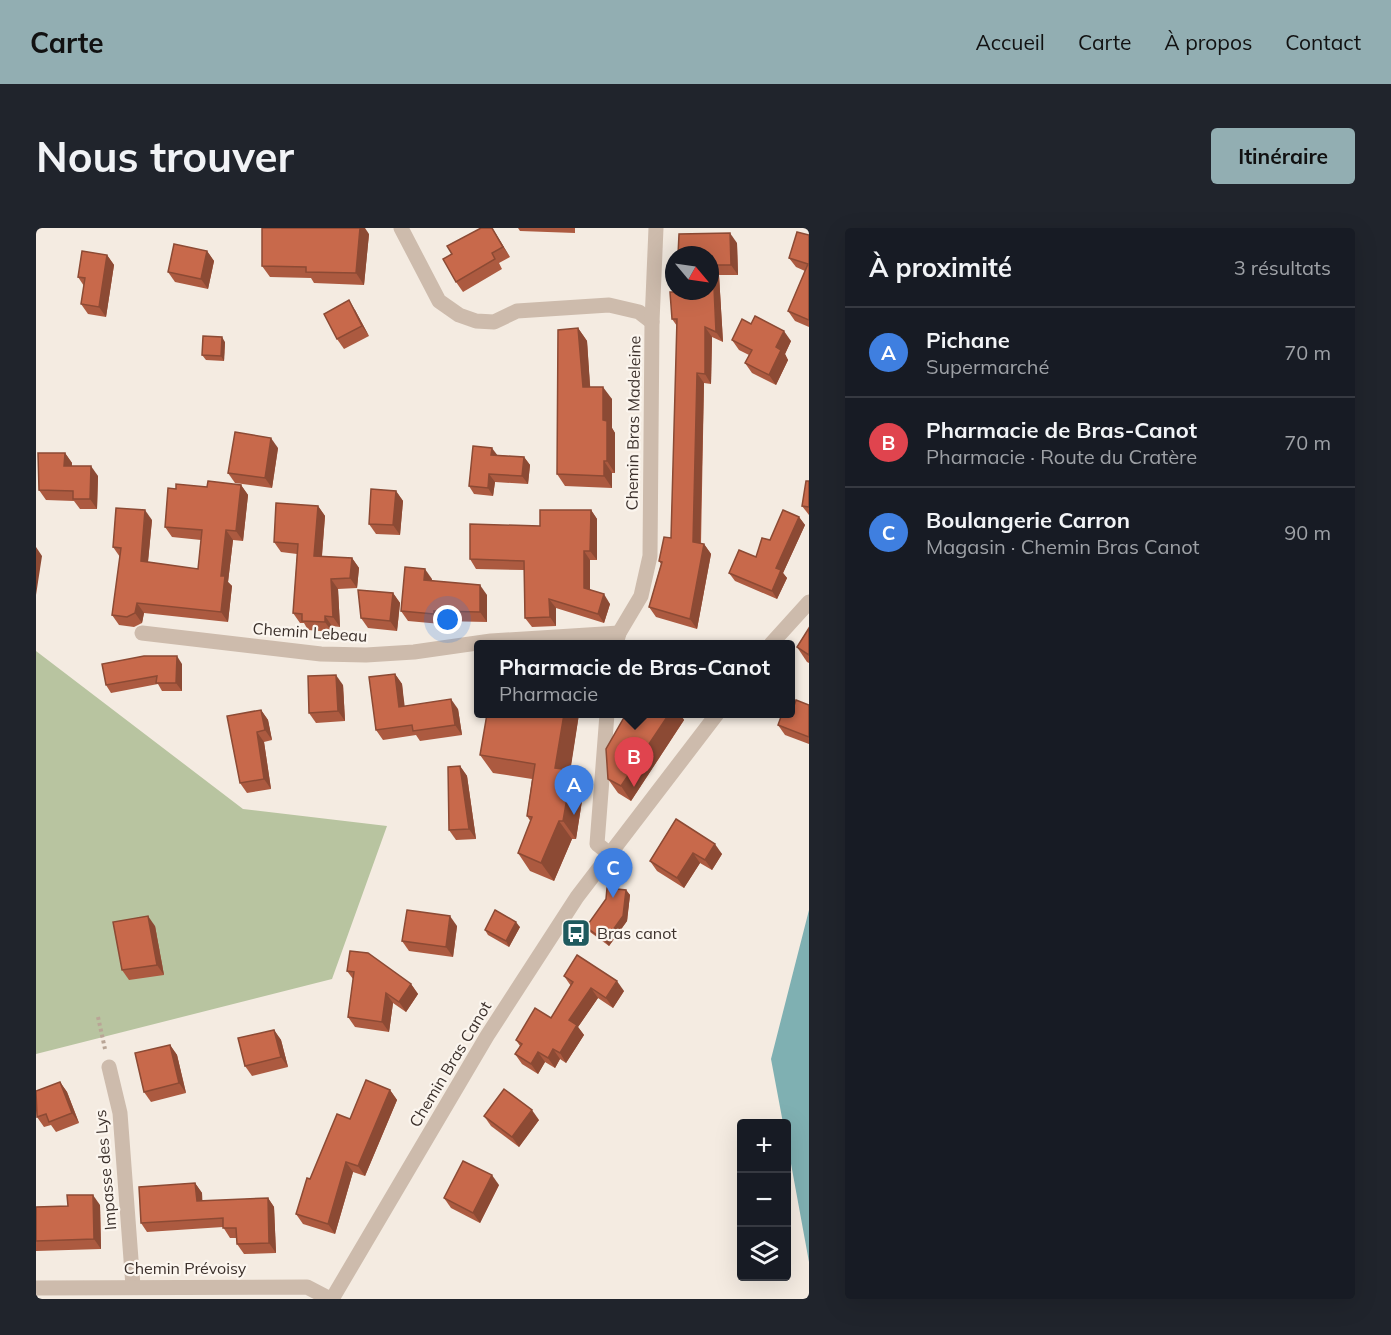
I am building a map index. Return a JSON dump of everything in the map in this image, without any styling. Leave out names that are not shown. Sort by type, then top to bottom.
[{"type":"street","name":"Chemin Bras Madeleine","points":[[401,228],[439,301],[459,315],[476,321],[494,322],[517,310],[609,304],[639,312],[652,322],[650,556],[641,596],[618,639]]},
{"type":"street","points":[[652,322],[656,228]]},
{"type":"street","points":[[775,640],[809,602]]},
{"type":"street","name":"Chemin Lebeau","points":[[142,633],[321,654],[366,655],[414,652],[474,643]]},
{"type":"street","name":"Chemin Lebeau","points":[[491,640],[618,639]]},
{"type":"street","points":[[607,718],[597,844],[610,854]]},
{"type":"street","name":"Chemin Bras Canot","points":[[331,1299],[487,1036],[577,897],[714,718]]},
{"type":"street","name":"Impasse des Lys","points":[[109,1067],[120,1113],[133,1286]]},
{"type":"street","name":"Chemin Prévoisy","points":[[36,1288],[307,1287],[331,1299]]},
{"type":"path","points":[[98,1017],[109,1067]]},
{"type":"green space","points":[[36,651],[243,809],[387,826],[332,979],[36,1054]]},
{"type":"water","points":[[809,910],[809,1262],[791,1164],[791,1119],[782,1119],[771,1059]]},
{"type":"building","points":[[262,228],[360,228],[356,273],[306,272],[306,267],[262,266]]},
{"type":"building","points":[[481,228],[492,228],[503,247],[492,253],[495,259],[456,282],[443,259],[452,254],[447,246]]},
{"type":"building","points":[[797,232],[809,235],[809,320],[788,311],[808,264],[789,258]]},
{"type":"building","points":[[730,233],[731,265],[719,265],[719,246],[678,246],[679,234]]},
{"type":"building","points":[[174,244],[207,251],[201,279],[168,272]]},
{"type":"building","points":[[82,251],[107,255],[99,307],[81,304],[85,278],[78,277]]},
{"type":"building","points":[[349,300],[362,326],[337,339],[324,314]]},
{"type":"building","points":[[671,300],[715,300],[716,332],[705,327],[705,374],[697,373],[693,542],[704,544],[690,619],[649,607],[662,562],[659,561],[664,537],[671,538],[677,319],[672,319]]},
{"type":"building","points":[[755,316],[784,331],[776,347],[781,350],[769,375],[745,363],[752,350],[732,340],[742,319],[751,324]]},
{"type":"building","points":[[578,328],[583,387],[603,387],[603,420],[607,421],[607,461],[604,461],[604,476],[557,474],[558,330]]},
{"type":"building","points":[[203,336],[222,337],[221,356],[202,355]]},
{"type":"building","points":[[235,432],[271,438],[265,478],[228,473]]},
{"type":"building","points":[[473,446],[492,448],[491,455],[524,457],[522,476],[489,474],[488,488],[469,486]]},
{"type":"building","points":[[38,453],[65,453],[64,466],[91,466],[90,499],[73,499],[73,491],[39,490]]},
{"type":"building","points":[[208,481],[241,485],[236,531],[226,530],[221,576],[225,576],[221,612],[137,603],[135,613],[127,617],[112,615],[121,548],[113,547],[116,508],[145,510],[141,561],[198,569],[202,530],[165,527],[168,488],[176,489],[176,484],[207,487]]},
{"type":"building","points":[[806,481],[809,481],[809,507],[802,506]]},
{"type":"building","points":[[371,489],[396,491],[393,525],[369,524]]},
{"type":"building","points":[[276,503],[318,506],[314,556],[352,558],[350,578],[331,579],[333,617],[325,616],[325,622],[302,621],[302,614],[293,613],[298,544],[274,542]]},
{"type":"building","points":[[540,510],[591,510],[590,551],[584,551],[584,588],[604,594],[598,614],[549,599],[550,617],[525,618],[524,561],[470,559],[470,524],[540,526]]},
{"type":"building","points":[[783,510],[799,517],[776,568],[781,570],[772,591],[729,573],[739,550],[756,557],[762,538],[770,540]]},
{"type":"building","points":[[405,567],[425,569],[424,580],[480,585],[480,612],[434,611],[434,614],[401,611]]},
{"type":"building","points":[[358,590],[393,593],[390,621],[361,618]]},
{"type":"building","points":[[809,628],[809,655],[797,647]]},
{"type":"building","points":[[144,656],[177,656],[176,683],[156,683],[157,676],[106,685],[102,664]]},
{"type":"building","points":[[395,674],[399,707],[451,699],[455,725],[413,731],[412,725],[376,730],[369,677]]},
{"type":"building","points":[[336,675],[338,711],[309,713],[308,676]]},
{"type":"building","points":[[796,700],[809,705],[809,737],[778,725],[781,718],[795,718]]},
{"type":"building","points":[[261,710],[265,730],[257,732],[264,779],[240,783],[227,716]]},
{"type":"building","points":[[486,718],[563,718],[555,768],[572,770],[563,821],[559,821],[541,863],[518,853],[532,817],[527,816],[535,764],[480,755]]},
{"type":"building","points":[[624,718],[666,718],[621,786],[608,779],[606,749]]},
{"type":"building","points":[[460,766],[469,829],[449,830],[448,767]]},
{"type":"building","points":[[676,819],[715,844],[705,860],[693,853],[677,878],[650,861]]},
{"type":"building","points":[[607,888],[626,890],[623,916],[605,941],[586,927],[606,899]]},
{"type":"building","points":[[407,910],[450,916],[446,947],[402,941]]},
{"type":"building","points":[[495,910],[516,922],[506,941],[485,930]]},
{"type":"building","points":[[148,916],[157,965],[122,970],[113,922]]},
{"type":"building","points":[[350,951],[368,953],[411,984],[399,1002],[386,993],[382,1022],[348,1017],[354,972],[347,971]]},
{"type":"building","points":[[577,955],[617,981],[606,998],[591,988],[569,1020],[577,1025],[560,1053],[553,1049],[548,1058],[538,1052],[531,1064],[515,1054],[522,1044],[516,1040],[535,1008],[551,1018],[573,982],[564,976]]},
{"type":"building","points":[[274,1030],[281,1057],[245,1066],[238,1038]]},
{"type":"building","points":[[170,1045],[179,1083],[144,1092],[135,1053]]},
{"type":"building","points":[[366,1080],[390,1090],[358,1166],[346,1162],[328,1224],[296,1214],[307,1178],[310,1179],[337,1114],[350,1119]]},
{"type":"building","points":[[60,1082],[72,1113],[49,1122],[46,1114],[37,1117],[36,1091]]},
{"type":"building","points":[[504,1089],[532,1110],[512,1137],[484,1116]]},
{"type":"building","points":[[463,1161],[492,1175],[473,1213],[444,1198]]},
{"type":"building","points":[[195,1183],[197,1201],[268,1198],[269,1243],[237,1244],[236,1228],[223,1228],[223,1218],[141,1223],[139,1187]]},
{"type":"building","points":[[67,1195],[93,1195],[94,1239],[36,1241],[36,1207],[68,1206]]},
{"type":"place","name":"Pharmacie de Bras-Canot","points":[[634,787]]},
{"type":"place","name":"Pichane","points":[[574,815]]},
{"type":"place","name":"Boulangerie Carron","points":[[613,898]]},
{"type":"place","name":"Bras canot","points":[[576,933]]}]
